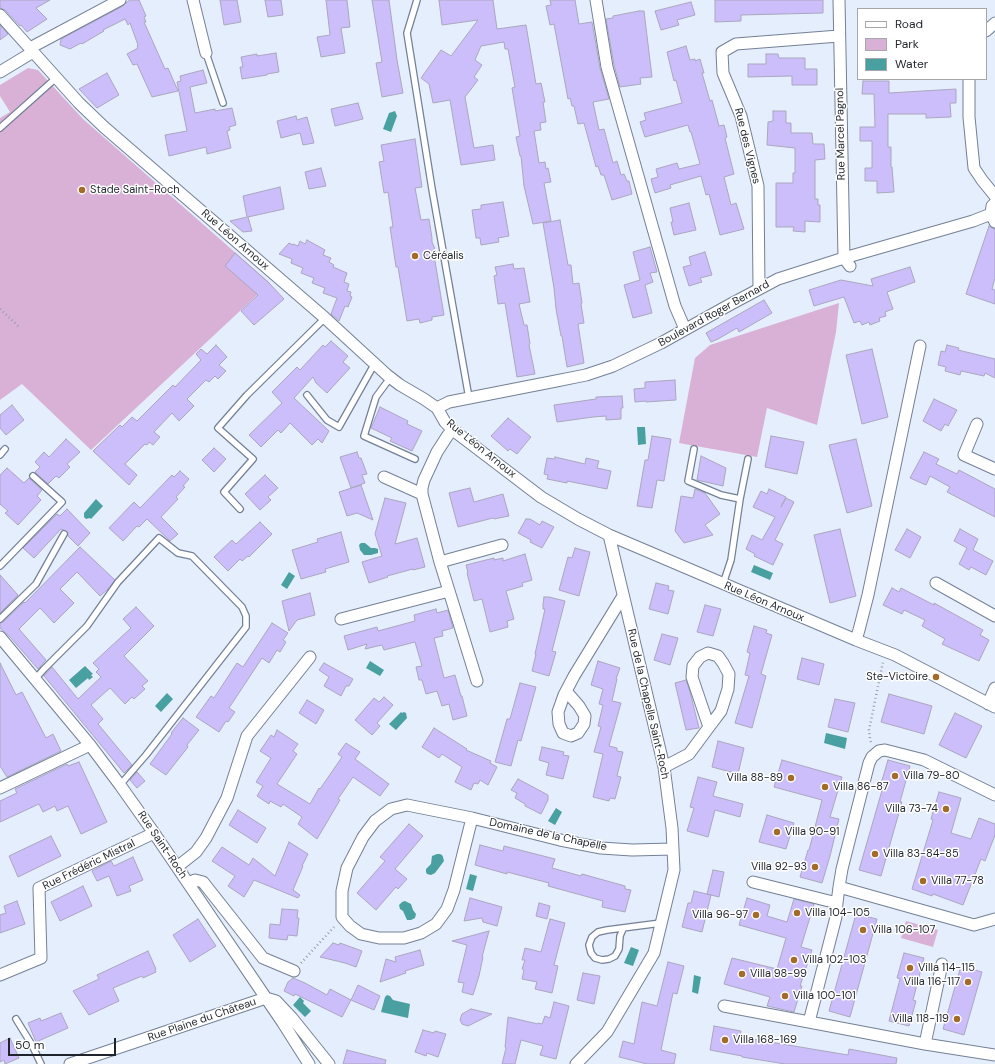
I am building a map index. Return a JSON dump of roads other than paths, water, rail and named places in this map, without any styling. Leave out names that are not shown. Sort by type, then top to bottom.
[{"type":"street","points":[[0,72],[32,50],[120,0]]},
{"type":"street","points":[[193,0],[206,53]]},
{"type":"street","points":[[596,0],[607,67],[675,306],[685,329]]},
{"type":"street","name":"Rue Marcel Pagnol","points":[[839,0],[847,262]]},
{"type":"street","name":"Rue Léon Arnoux","points":[[0,15],[79,103],[104,127],[325,318],[390,378],[437,408],[445,422],[453,430],[541,497],[609,535],[856,640],[896,655],[992,706]]},
{"type":"street","points":[[987,30],[995,23]]},
{"type":"street","name":"Rue des Vignes","points":[[759,289],[758,186],[741,116],[723,73],[722,52],[736,44],[839,36]]},
{"type":"street","points":[[969,80],[969,117],[974,168],[995,196]]},
{"type":"street","points":[[993,218],[992,206],[995,203]]},
{"type":"street","name":"Boulevard Roger Bernard","points":[[437,408],[449,402],[586,375],[619,364],[778,279],[847,262],[974,221],[993,218]]},
{"type":"street","points":[[856,640],[860,630],[868,595],[920,346]]},
{"type":"street","points":[[977,424],[964,455],[995,469]]},
{"type":"street","points":[[453,430],[437,452],[424,480],[422,494],[440,562],[477,681]]},
{"type":"street","points":[[384,478],[422,494]]},
{"type":"street","name":"Rue de la Chapelle Saint-Roch","points":[[576,1064],[607,1032],[654,953],[674,870],[672,828],[664,767],[609,535]]},
{"type":"street","points":[[440,562],[502,545]]},
{"type":"street","points":[[936,583],[995,616]]},
{"type":"street","points":[[341,619],[449,591]]},
{"type":"street","points":[[566,692],[574,676],[623,596]]},
{"type":"street","name":"Rue Saint-Roch","points":[[0,637],[90,745],[120,785],[283,1023],[309,1064]]},
{"type":"street","points":[[664,767],[689,754],[709,727],[721,710],[728,689],[729,674],[718,656],[708,653],[700,657],[693,666],[692,677],[709,727]]},
{"type":"street","points":[[177,867],[196,852],[206,838],[227,798],[247,736],[310,657]]},
{"type":"street","points":[[992,706],[995,688]]},
{"type":"street","points":[[0,788],[90,745]]},
{"type":"street","points":[[809,1022],[836,917],[836,903],[842,869],[869,763],[872,757],[879,751],[885,750],[924,760],[995,795]]},
{"type":"street","name":"Domaine de la Chapelle","points":[[472,818],[448,909],[436,924],[421,933],[404,938],[379,938],[361,934],[342,918],[342,891],[347,868],[363,837],[375,821],[391,809],[407,805],[472,818],[560,840],[602,848],[632,850],[673,849]]},
{"type":"street","name":"Rue Frédéric Mistral","points":[[0,975],[41,958],[39,888],[154,833]]},
{"type":"street","points":[[188,883],[196,880],[203,882],[263,958],[294,971]]},
{"type":"street","points":[[753,882],[836,903]]},
{"type":"street","points":[[839,887],[974,925],[995,919]]},
{"type":"street","points":[[925,1044],[942,964]]},
{"type":"street","points":[[266,998],[276,1001],[292,1018],[329,1064]]},
{"type":"street","name":"Rue Plaine du Château","points":[[70,1064],[266,998]]},
{"type":"street","points":[[724,1006],[925,1044],[995,1055]]},
{"type":"lane","points":[[417,0],[407,33],[468,398]]},
{"type":"lane","points":[[206,53],[223,103]]},
{"type":"lane","points":[[0,128],[56,78]]},
{"type":"lane","points":[[240,509],[224,492],[253,459],[218,428],[248,395],[325,318]]},
{"type":"lane","points":[[307,395],[327,420],[339,427],[375,363]]},
{"type":"lane","points":[[390,378],[376,397],[364,436],[415,459]]},
{"type":"lane","points":[[0,455],[5,449]]},
{"type":"lane","points":[[694,449],[688,481],[721,495],[740,498]]},
{"type":"lane","points":[[723,584],[731,560],[740,498],[748,459]]},
{"type":"lane","points":[[0,566],[62,502],[33,476]]},
{"type":"lane","points":[[0,619],[36,584],[64,534]]},
{"type":"lane","points":[[35,679],[87,626],[118,582],[159,538],[178,553],[192,556],[242,607],[246,616],[246,626],[146,755],[120,785]]},
{"type":"lane","points":[[623,929],[620,936],[619,949],[615,956],[602,960],[595,958],[591,953],[589,945],[592,938],[598,932],[661,923]]},
{"type":"lane","points":[[16,1019],[41,1064]]},
{"type":"water","points":[[395,111],[397,116],[391,132],[383,129],[389,113]]},
{"type":"water","points":[[637,427],[645,427],[646,444],[638,445]]},
{"type":"water","points":[[96,499],[103,506],[91,519],[86,519],[84,517],[84,513]]},
{"type":"water","points":[[361,543],[365,543],[371,548],[378,549],[378,553],[364,555],[360,550],[359,545]]},
{"type":"water","points":[[754,565],[773,573],[770,580],[751,572]]},
{"type":"water","points":[[289,572],[295,576],[287,589],[281,585]]},
{"type":"water","points":[[370,661],[384,670],[380,676],[366,668]]},
{"type":"water","points":[[85,666],[93,674],[91,675],[93,677],[89,680],[88,678],[76,688],[69,680]]},
{"type":"water","points":[[167,693],[173,699],[161,712],[155,706]]},
{"type":"water","points":[[401,712],[406,713],[407,718],[396,730],[389,724]]},
{"type":"water","points":[[826,733],[847,738],[845,749],[824,743]]},
{"type":"water","points":[[556,808],[562,812],[555,825],[548,821]]},
{"type":"water","points":[[437,854],[442,855],[444,861],[435,873],[431,875],[427,874],[426,869],[431,864],[432,856]]},
{"type":"water","points":[[470,874],[477,876],[473,891],[466,889]]},
{"type":"water","points":[[405,901],[411,904],[416,914],[415,918],[411,920],[407,920],[403,911],[400,909],[399,905]]},
{"type":"water","points":[[631,947],[639,950],[633,966],[624,963]]},
{"type":"water","points":[[694,975],[701,977],[698,994],[692,992]]},
{"type":"water","points":[[387,995],[393,1000],[410,1004],[408,1018],[381,1012],[385,997]]},
{"type":"water","points":[[300,997],[304,1001],[303,1003],[311,1011],[305,1017],[293,1005]]},
{"type":"place","name":"Stade Saint-Roch","points":[[82,190]]},
{"type":"place","name":"Céréalis","points":[[415,256]]},
{"type":"place","name":"Ste-Victoire","points":[[936,677]]},
{"type":"place","name":"Villa 79-80","points":[[895,776]]},
{"type":"place","name":"Villa 88-89","points":[[791,778]]},
{"type":"place","name":"Villa 86-87","points":[[825,787]]},
{"type":"place","name":"Villa 73-74","points":[[946,809]]},
{"type":"place","name":"Villa 90-91","points":[[777,832]]},
{"type":"place","name":"Villa 83-84-85","points":[[875,854]]},
{"type":"place","name":"Villa 92-93","points":[[815,867]]},
{"type":"place","name":"Villa 77-78","points":[[923,881]]},
{"type":"place","name":"Villa 104-105","points":[[797,913]]},
{"type":"place","name":"Villa 96-97","points":[[756,915]]},
{"type":"place","name":"Villa 106-107","points":[[863,930]]},
{"type":"place","name":"Villa 102-103","points":[[794,960]]},
{"type":"place","name":"Villa 114-115","points":[[910,968]]},
{"type":"place","name":"Villa 98-99","points":[[742,974]]},
{"type":"place","name":"Villa 116-117","points":[[968,982]]},
{"type":"place","name":"Villa 100-101","points":[[785,996]]},
{"type":"place","name":"Villa 118-119","points":[[957,1019]]},
{"type":"place","name":"Villa 168-169","points":[[725,1040]]}]
